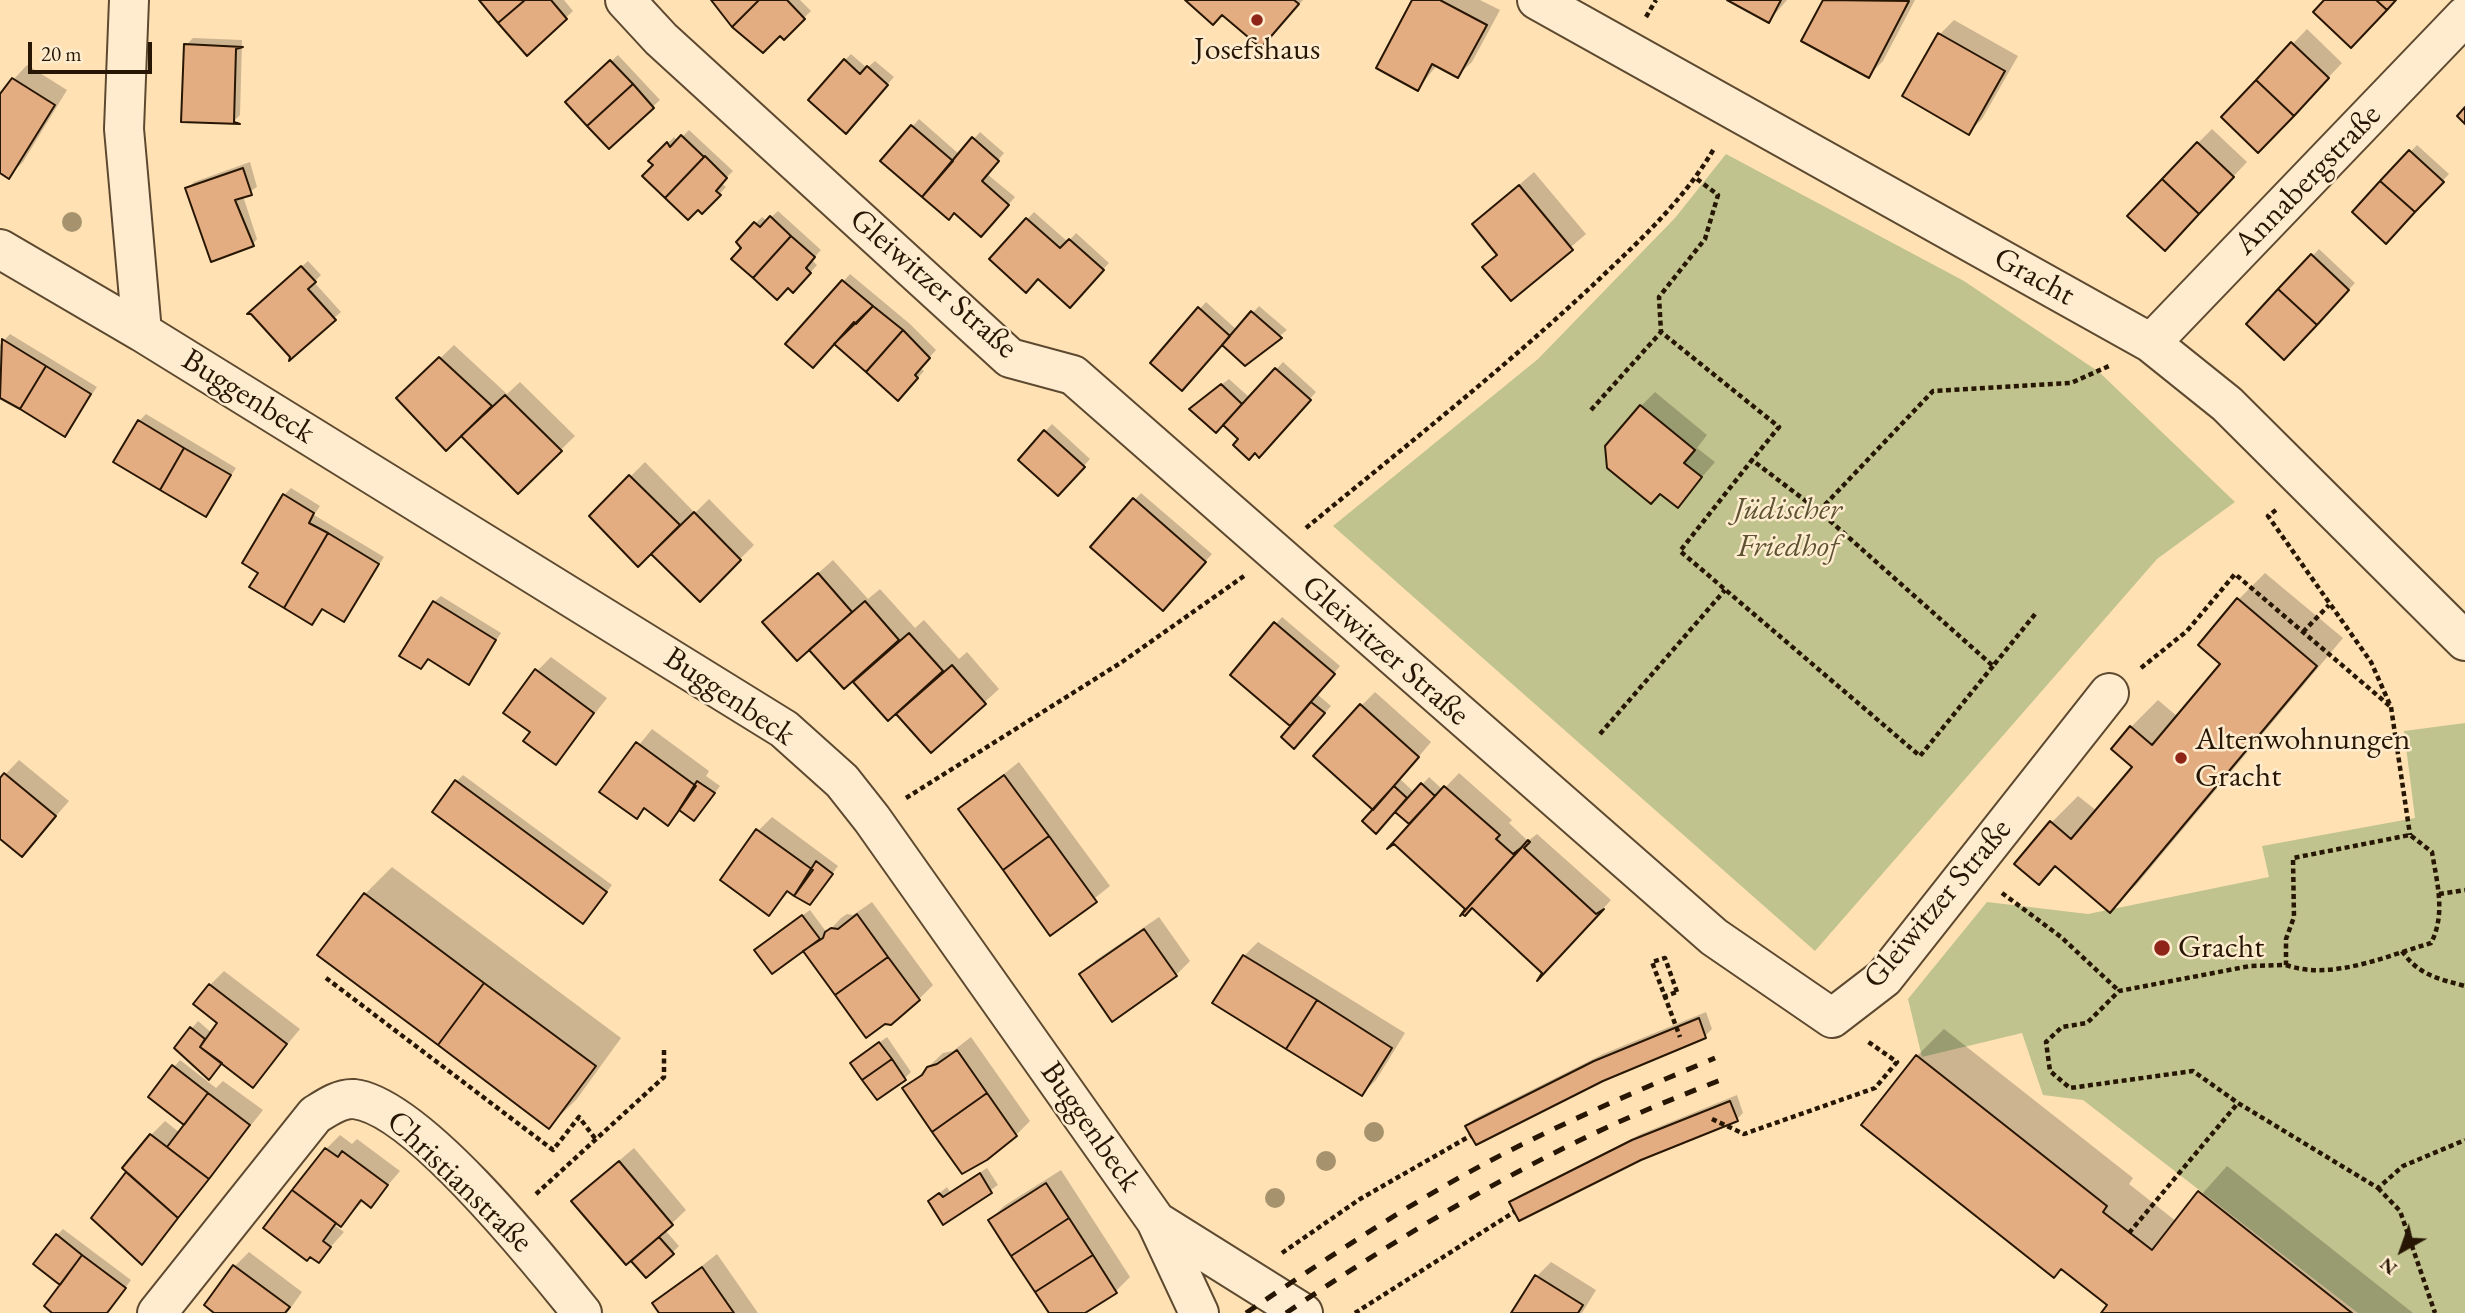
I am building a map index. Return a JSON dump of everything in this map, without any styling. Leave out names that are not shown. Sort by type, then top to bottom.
[{"type":"street","points":[[129,0],[124,129],[142,332]]},
{"type":"street","name":"Gleiwitzer Straße","points":[[625,0],[661,39],[1010,358],[1073,375],[1714,937],[1832,1018],[1884,978],[2109,693]]},
{"type":"street","name":"Gracht","points":[[1538,0],[2227,404],[2465,641]]},
{"type":"street","name":"Annabergstraße","points":[[2135,351],[2465,16]]},
{"type":"street","name":"Buggenbeck","points":[[0,248],[142,332],[784,729],[842,781],[872,819],[1156,1221],[1303,1313]]},
{"type":"street","name":"Christianstraße","points":[[157,1313],[315,1115],[334,1103],[352,1098],[379,1106],[436,1151],[507,1221],[582,1313]]},
{"type":"street","points":[[1156,1221],[1199,1313]]},
{"type":"path","points":[[872,819],[1122,662],[1274,554],[1521,352],[1661,221],[1697,178],[1717,144]]},
{"type":"path","points":[[1591,410],[1661,332],[1659,297],[1705,239],[1718,195],[1697,178]]},
{"type":"path","points":[[1661,332],[1779,427],[1680,551],[1920,757],[2036,613]]},
{"type":"path","points":[[1819,511],[1933,391],[2071,383],[2135,351]]},
{"type":"path","points":[[1752,460],[1819,511],[1993,666]]},
{"type":"path","points":[[2268,516],[2371,662],[2391,707],[2410,835],[2432,852],[2439,894],[2439,928],[2431,943],[2338,969],[2304,972],[2286,965],[2250,966],[2119,991],[2087,1023],[2062,1027],[2046,1042],[2050,1071],[2070,1088],[2193,1071],[2238,1103],[2378,1188],[2400,1211],[2435,1313]]},
{"type":"path","points":[[2109,693],[2187,632],[2235,574],[2391,707]]},
{"type":"path","points":[[1600,734],[1725,590]]},
{"type":"path","points":[[2303,632],[2329,605]]},
{"type":"path","points":[[2286,965],[2286,939],[2294,917],[2293,858],[2410,835]]},
{"type":"path","points":[[1970,869],[2062,937],[2119,991]]},
{"type":"path","points":[[2439,894],[2465,890]]},
{"type":"path","points":[[2402,951],[2411,965],[2431,977],[2465,986]]},
{"type":"path","points":[[1668,954],[1650,961],[1663,997],[1670,994],[1677,992],[1665,958],[1652,962],[1656,974],[1661,986],[1665,998],[1680,1037]]},
{"type":"path","points":[[327,978],[553,1150],[579,1117],[597,1142]]},
{"type":"path","points":[[547,1184],[597,1142],[664,1077],[664,1049]]},
{"type":"path","points":[[1713,1119],[1744,1134],[1875,1088],[1894,1065]]},
{"type":"path","points":[[2129,1233],[2238,1103]]},
{"type":"path","points":[[1246,1277],[1360,1199],[1470,1136]]},
{"type":"path","points":[[2378,1188],[2403,1166],[2465,1140]]},
{"type":"path","points":[[1355,1313],[1514,1212]]},
{"type":"green space","name":"Jüdischer Friedhof","points":[[1726,154],[1964,281],[2099,372],[2235,502],[2157,559],[1815,951],[1333,526],[1538,359],[1675,218]]},
{"type":"green space","points":[[2465,723],[2465,1313],[2358,1313],[2083,1100],[2043,1095],[2022,1033],[1922,1057],[1908,999],[1987,902],[2088,914],[2269,877],[2262,846],[2415,818],[2404,731]]},
{"type":"building","points":[[479,0],[525,0],[498,23]]},
{"type":"building","points":[[525,0],[551,0],[567,19],[527,56],[498,23]]},
{"type":"building","points":[[711,0],[759,0],[732,27]]},
{"type":"building","points":[[759,0],[787,0],[805,19],[784,40],[780,36],[763,53],[732,27]]},
{"type":"building","name":"Josefshaus","points":[[1185,0],[1294,0],[1299,4],[1261,48],[1222,15],[1213,25]]},
{"type":"building","points":[[1412,0],[1440,0],[1487,25],[1458,78],[1432,64],[1418,91],[1376,68]]},
{"type":"building","points":[[1727,0],[1781,0],[1769,23]]},
{"type":"building","points":[[1823,0],[1909,1],[1869,78],[1801,41]]},
{"type":"building","points":[[2324,0],[2376,0],[2387,10],[2351,48],[2313,12]]},
{"type":"building","points":[[2376,0],[2396,0],[2387,10]]},
{"type":"building","points":[[1938,33],[2005,71],[1969,135],[1902,96]]},
{"type":"building","points":[[2291,42],[2329,78],[2294,116],[2256,80]]},
{"type":"building","points":[[184,44],[243,47],[236,49],[234,122],[240,124],[181,122]]},
{"type":"building","points":[[844,59],[860,74],[867,66],[888,85],[846,134],[808,100]]},
{"type":"building","points":[[610,60],[633,84],[587,126],[565,102]]},
{"type":"building","points":[[12,78],[55,105],[9,179],[0,173],[0,94]]},
{"type":"building","points":[[2256,80],[2294,116],[2258,153],[2221,117]]},
{"type":"building","points":[[633,84],[654,108],[609,149],[587,126]]},
{"type":"building","points":[[2465,107],[2465,124],[2457,116]]},
{"type":"building","points":[[911,125],[953,161],[922,197],[880,161]]},
{"type":"building","points":[[681,135],[704,157],[665,198],[642,176],[653,165],[648,161],[667,142],[670,147]]},
{"type":"building","points":[[972,137],[999,161],[982,181],[1009,205],[981,237],[954,213],[949,220],[922,197]]},
{"type":"building","points":[[2197,142],[2234,177],[2199,214],[2162,179]]},
{"type":"building","points":[[2409,150],[2444,182],[2415,212],[2380,181]]},
{"type":"building","points":[[705,156],[727,178],[716,191],[721,195],[702,214],[698,210],[688,220],[665,198]]},
{"type":"building","points":[[243,168],[252,195],[235,200],[254,246],[211,262],[185,188]]},
{"type":"building","points":[[2162,179],[2199,214],[2165,251],[2127,216]]},
{"type":"building","points":[[2380,181],[2415,212],[2386,244],[2352,212]]},
{"type":"building","points":[[1519,185],[1573,250],[1511,301],[1482,267],[1497,255],[1472,224]]},
{"type":"building","points":[[770,216],[791,236],[753,278],[731,259],[741,248],[736,242],[754,222],[760,227]]},
{"type":"building","points":[[1026,218],[1060,248],[1069,239],[1104,270],[1070,308],[1038,279],[1026,293],[989,259]]},
{"type":"building","points":[[791,236],[815,257],[806,268],[811,273],[793,293],[788,288],[777,300],[753,278]]},
{"type":"building","points":[[2311,254],[2349,290],[2317,325],[2278,289]]},
{"type":"building","points":[[301,266],[316,282],[308,289],[336,320],[289,361],[290,357],[251,314],[247,314]]},
{"type":"building","points":[[842,280],[873,306],[856,324],[854,322],[813,368],[785,344]]},
{"type":"building","points":[[2278,289],[2317,325],[2284,360],[2246,324]]},
{"type":"building","points":[[873,306],[903,330],[866,372],[834,344]]},
{"type":"building","points":[[1198,307],[1230,336],[1182,391],[1150,363]]},
{"type":"building","points":[[1251,311],[1282,338],[1245,366],[1222,345]]},
{"type":"building","points":[[903,330],[930,358],[915,375],[918,378],[898,401],[866,372]]},
{"type":"building","points":[[2,339],[46,366],[20,409],[0,398]]},
{"type":"building","points":[[439,357],[492,406],[446,451],[396,398]]},
{"type":"building","points":[[46,366],[91,394],[65,437],[20,409]]},
{"type":"building","points":[[1275,368],[1311,400],[1259,458],[1255,453],[1249,460],[1233,445],[1238,439],[1223,425]]},
{"type":"building","points":[[1221,384],[1242,404],[1216,433],[1189,409]]},
{"type":"building","points":[[505,395],[562,451],[518,494],[461,436]]},
{"type":"building","points":[[1640,405],[1695,450],[1684,463],[1702,477],[1678,508],[1660,494],[1651,504],[1607,468],[1605,446]]},
{"type":"building","points":[[138,420],[184,448],[160,490],[113,462]]},
{"type":"building","points":[[1044,430],[1085,467],[1058,496],[1018,460]]},
{"type":"building","points":[[184,448],[231,475],[206,517],[160,490]]},
{"type":"building","points":[[629,475],[680,525],[638,567],[589,516]]},
{"type":"building","points":[[283,494],[314,513],[309,523],[328,533],[284,608],[249,587],[258,573],[242,563]]},
{"type":"building","points":[[1133,498],[1206,562],[1163,611],[1090,547]]},
{"type":"building","points":[[694,512],[741,560],[700,602],[651,554]]},
{"type":"building","points":[[328,533],[379,564],[344,622],[322,609],[312,625],[284,608]]},
{"type":"building","points":[[818,573],[852,612],[797,661],[762,622]]},
{"type":"building","name":"Altenwohnungen Gracht","points":[[2237,598],[2317,666],[2110,913],[2055,866],[2039,885],[2014,864],[2050,821],[2071,839],[2132,767],[2111,749],[2130,726],[2152,745],[2220,664],[2198,645]]},
{"type":"building","points":[[433,601],[496,640],[469,685],[428,659],[421,669],[399,656]]},
{"type":"building","points":[[865,601],[899,640],[844,689],[809,650]]},
{"type":"building","points":[[1274,622],[1335,674],[1290,726],[1230,675]]},
{"type":"building","points":[[909,633],[943,671],[888,721],[853,682]]},
{"type":"building","points":[[952,665],[986,704],[931,753],[896,714]]},
{"type":"building","points":[[535,669],[594,713],[556,765],[523,741],[530,732],[503,713]]},
{"type":"building","points":[[1311,702],[1325,713],[1294,749],[1281,737]]},
{"type":"building","points":[[1360,704],[1419,757],[1373,810],[1313,756]]},
{"type":"building","points":[[636,742],[696,786],[668,826],[644,808],[637,819],[599,792]]},
{"type":"building","points":[[4,773],[56,816],[22,857],[0,839],[0,778]]},
{"type":"building","points":[[1004,775],[1049,836],[1003,870],[958,809]]},
{"type":"building","points":[[455,780],[607,892],[583,924],[432,812]]},
{"type":"building","points":[[697,781],[715,793],[694,821],[679,810]]},
{"type":"building","points":[[1421,783],[1435,796],[1409,824],[1395,812]]},
{"type":"building","points":[[1394,786],[1407,798],[1376,834],[1362,821]]},
{"type":"building","points":[[1444,786],[1500,835],[1496,839],[1513,854],[1522,847],[1460,916],[1465,909],[1394,844],[1387,849]]},
{"type":"building","points":[[756,829],[813,870],[794,896],[787,891],[769,916],[720,880]]},
{"type":"building","points":[[1049,836],[1097,902],[1050,936],[1003,870]]},
{"type":"building","points":[[1528,840],[1530,842],[1524,848],[1596,914],[1604,909],[1537,981],[1542,973],[1472,908],[1465,916],[1462,914]]},
{"type":"building","points":[[816,861],[833,874],[810,905],[794,896]]},
{"type":"building","points":[[364,893],[484,983],[438,1045],[317,955]]},
{"type":"building","points":[[857,914],[888,957],[835,995],[803,951],[823,938],[825,932],[831,928],[838,929]]},
{"type":"building","points":[[802,915],[820,939],[772,974],[754,950]]},
{"type":"building","points":[[1144,929],[1177,976],[1112,1022],[1079,974]]},
{"type":"building","points":[[1243,955],[1317,1000],[1286,1049],[1212,1003]]},
{"type":"building","points":[[888,957],[920,1000],[891,1025],[885,1024],[866,1038],[835,995]]},
{"type":"building","points":[[484,983],[596,1066],[549,1129],[438,1045]]},
{"type":"building","points":[[209,984],[287,1044],[253,1088],[200,1047],[217,1023],[193,1004]]},
{"type":"building","points":[[1317,1000],[1392,1048],[1362,1096],[1286,1049]]},
{"type":"building","points":[[1699,1018],[1706,1038],[1603,1081],[1476,1145],[1465,1126],[1594,1061]]},
{"type":"building","points":[[190,1027],[205,1039],[200,1047],[222,1063],[209,1080],[174,1048]]},
{"type":"building","points":[[879,1042],[892,1059],[862,1080],[850,1063]]},
{"type":"building","points":[[957,1050],[987,1093],[932,1132],[902,1088],[922,1075],[927,1067],[937,1064]]},
{"type":"building","points":[[1916,1055],[2107,1206],[2103,1212],[2152,1250],[2198,1191],[2352,1313],[2101,1313],[2107,1305],[2061,1269],[2054,1278],[1861,1125]]},
{"type":"building","points":[[892,1059],[906,1080],[877,1100],[862,1080]]},
{"type":"building","points":[[172,1065],[208,1093],[184,1125],[148,1097]]},
{"type":"building","points":[[208,1093],[250,1125],[209,1179],[167,1147]]},
{"type":"building","points":[[987,1093],[1017,1136],[987,1160],[962,1174],[932,1132]]},
{"type":"building","points":[[1730,1101],[1738,1121],[1641,1160],[1519,1221],[1509,1202],[1632,1140]]},
{"type":"building","points":[[150,1134],[209,1179],[178,1218],[122,1168]]},
{"type":"building","points":[[325,1148],[338,1157],[342,1151],[388,1185],[371,1208],[361,1200],[341,1227],[292,1190]]},
{"type":"building","points":[[619,1161],[673,1225],[626,1265],[571,1201]]},
{"type":"building","points":[[126,1172],[178,1218],[142,1265],[91,1218]]},
{"type":"building","points":[[980,1173],[992,1193],[943,1225],[928,1201],[939,1193],[943,1197]]},
{"type":"building","points":[[1046,1183],[1069,1218],[1011,1256],[988,1220]]},
{"type":"building","points":[[292,1190],[336,1223],[323,1241],[331,1247],[319,1263],[310,1257],[307,1261],[263,1228]]},
{"type":"building","points":[[1069,1218],[1093,1255],[1035,1292],[1011,1256]]},
{"type":"building","points":[[56,1234],[82,1255],[60,1285],[33,1264]]},
{"type":"building","points":[[659,1237],[674,1254],[646,1278],[631,1261]]},
{"type":"building","points":[[82,1255],[126,1288],[107,1313],[52,1313],[44,1306]]},
{"type":"building","points":[[1093,1255],[1117,1293],[1085,1313],[1049,1313],[1035,1292]]},
{"type":"building","points":[[233,1265],[290,1307],[285,1313],[214,1313],[204,1305]]},
{"type":"building","points":[[702,1267],[734,1313],[659,1313],[652,1303]]},
{"type":"building","points":[[1535,1275],[1583,1305],[1578,1313],[1511,1313]]},
{"type":"railway","points":[[1246,1313],[1393,1217],[1484,1164],[1627,1095],[1715,1058]]},
{"type":"railway","points":[[1286,1313],[1404,1237],[1526,1167],[1624,1120],[1723,1079]]},
{"type":"place","name":"Josefshaus","points":[[1257,20]]},
{"type":"place","name":"Altenwohnungen Gracht","points":[[2181,758]]},
{"type":"place","name":"Gracht","points":[[2162,948]]}]
